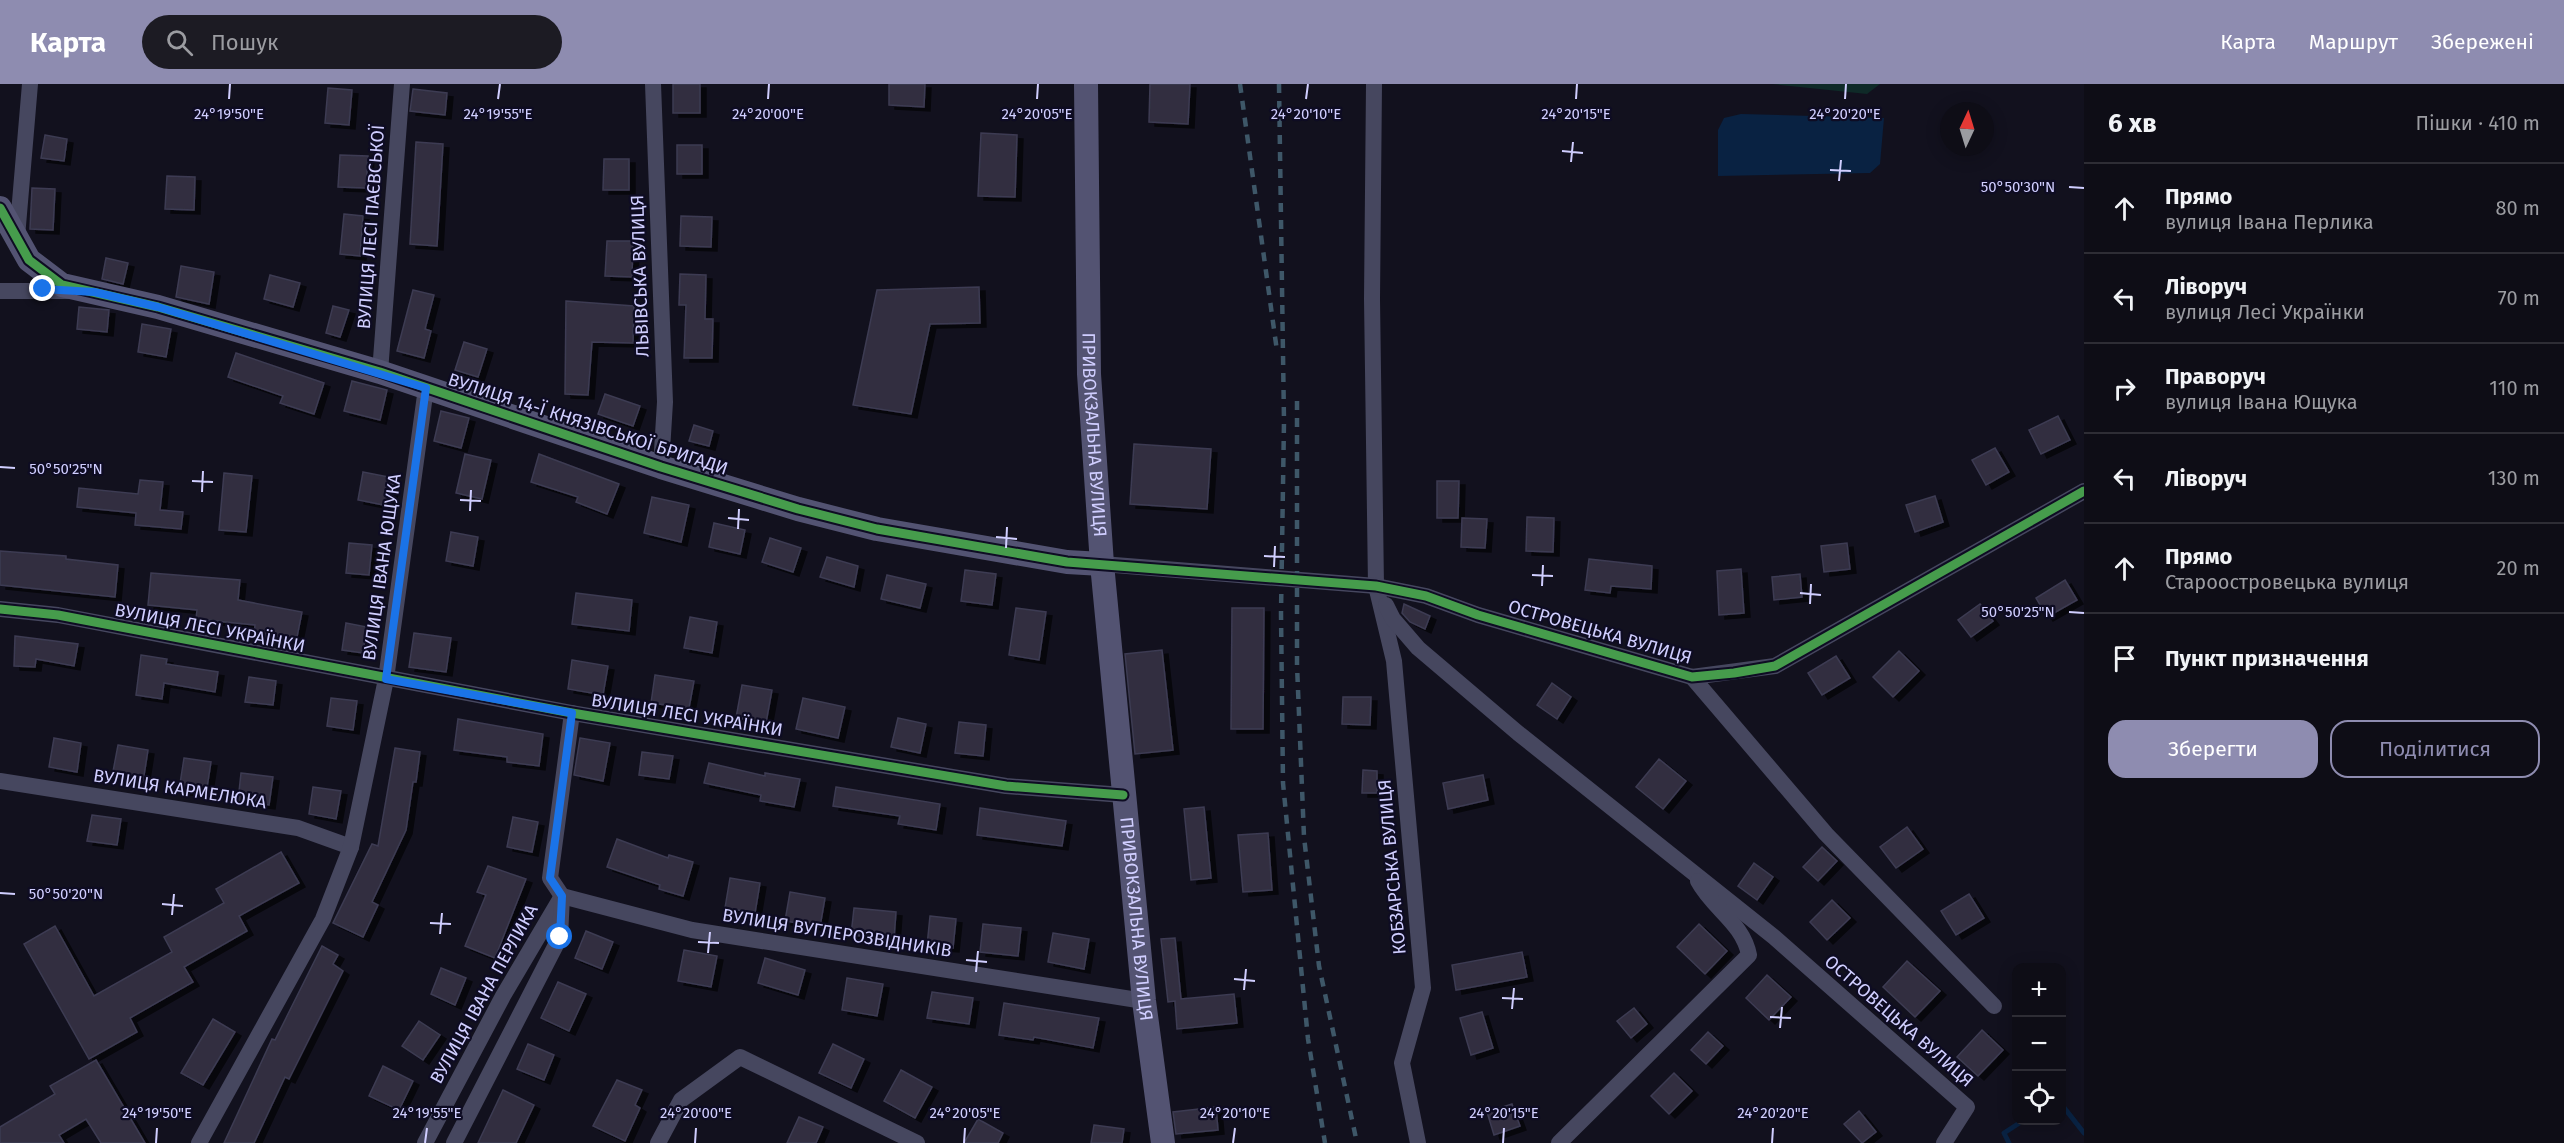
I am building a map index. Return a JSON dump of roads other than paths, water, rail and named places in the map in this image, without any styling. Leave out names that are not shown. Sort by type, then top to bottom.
[{"type":"street","points":[[16,238],[30,84]]},
{"type":"street","name":"ВУЛИЦЯ ЛЕСІ ПАЄВСЬКОЇ","points":[[380,372],[402,84]]},
{"type":"street","name":"ЛЬВІВСЬКА ВУЛИЦЯ","points":[[653,84],[664,402],[661,467]]},
{"type":"street","name":"ПРИВОКЗАЛЬНА ВУЛИЦЯ","points":[[1086,84],[1089,374],[1102,564],[1143,1001],[1163,1143]]},
{"type":"street","points":[[1374,84],[1372,299],[1376,586]]},
{"type":"street","name":"ВУЛИЦЯ 14-Ї КНЯЗІВСЬКОЇ БРИГАДИ","points":[[0,208],[30,260],[62,285],[158,307],[380,372],[661,467],[798,509],[877,529],[1067,562],[1102,564]]},
{"type":"street","points":[[0,291],[22,285],[29,271],[30,260]]},
{"type":"street","points":[[0,291],[43,289],[94,292]]},
{"type":"street","name":"ВУЛИЦЯ ІВАНА ЮЩУКА","points":[[199,1143],[323,919],[351,847],[386,679],[426,388]]},
{"type":"street","name":"ОСТРОВЕЦЬКА ВУЛИЦЯ","points":[[1102,564],[1376,586],[1426,596],[1478,615],[1692,677],[1775,666],[2084,491]]},
{"type":"street","name":"ОСТРОВЕЦЬКА ВУЛИЦЯ","points":[[1376,586],[1393,619],[1418,648],[1694,875],[1774,937],[1967,1107],[1944,1143]]},
{"type":"street","name":"КОБЗАРСЬКА ВУЛИЦЯ","points":[[1376,586],[1394,661],[1423,988],[1402,1063],[1418,1143]]},
{"type":"street","name":"ВУЛИЦЯ ЛЕСІ УКРАЇНКИ","points":[[0,609],[58,615],[572,713],[1006,786],[1123,795]]},
{"type":"street","name":"ОСТРОВЕЦЬКА ВУЛИЦЯ","points":[[1692,677],[1826,834],[1994,1006]]},
{"type":"street","name":"ВУЛИЦЯ ІВАНА ПЕРЛИКА","points":[[454,1143],[560,937],[562,896],[550,878],[572,713]]},
{"type":"street","name":"ВУЛИЦЯ КАРМЕЛЮКА","points":[[0,781],[298,828],[351,847]]},
{"type":"street","points":[[1559,1143],[1749,955],[1746,938],[1705,894],[1694,875]]},
{"type":"street","name":"ВУЛИЦЯ ІВАНА ПЕРЛИКА","points":[[425,1143],[503,996],[562,896]]},
{"type":"street","name":"ВУЛИЦЯ ВУГЛЕРОЗВІДНИКІВ","points":[[562,896],[692,930],[1143,1001]]},
{"type":"street","points":[[658,1143],[681,1100],[740,1057],[917,1143]]},
{"type":"water","points":[[1741,114],[1884,118],[1880,164],[1870,173],[1718,176],[1718,130],[1724,118]]},
{"type":"waterway","points":[[2066,1110],[2084,1133]]},
{"type":"waterway","points":[[2009,1143],[2004,1133],[2016,1125]]},
{"type":"railway","points":[[1240,84],[1277,351]]},
{"type":"railway","points":[[1279,84],[1284,421],[1281,613],[1283,783],[1308,1039],[1325,1143]]},
{"type":"railway","points":[[1297,401],[1297,665],[1304,837],[1319,966],[1357,1143]]}]
